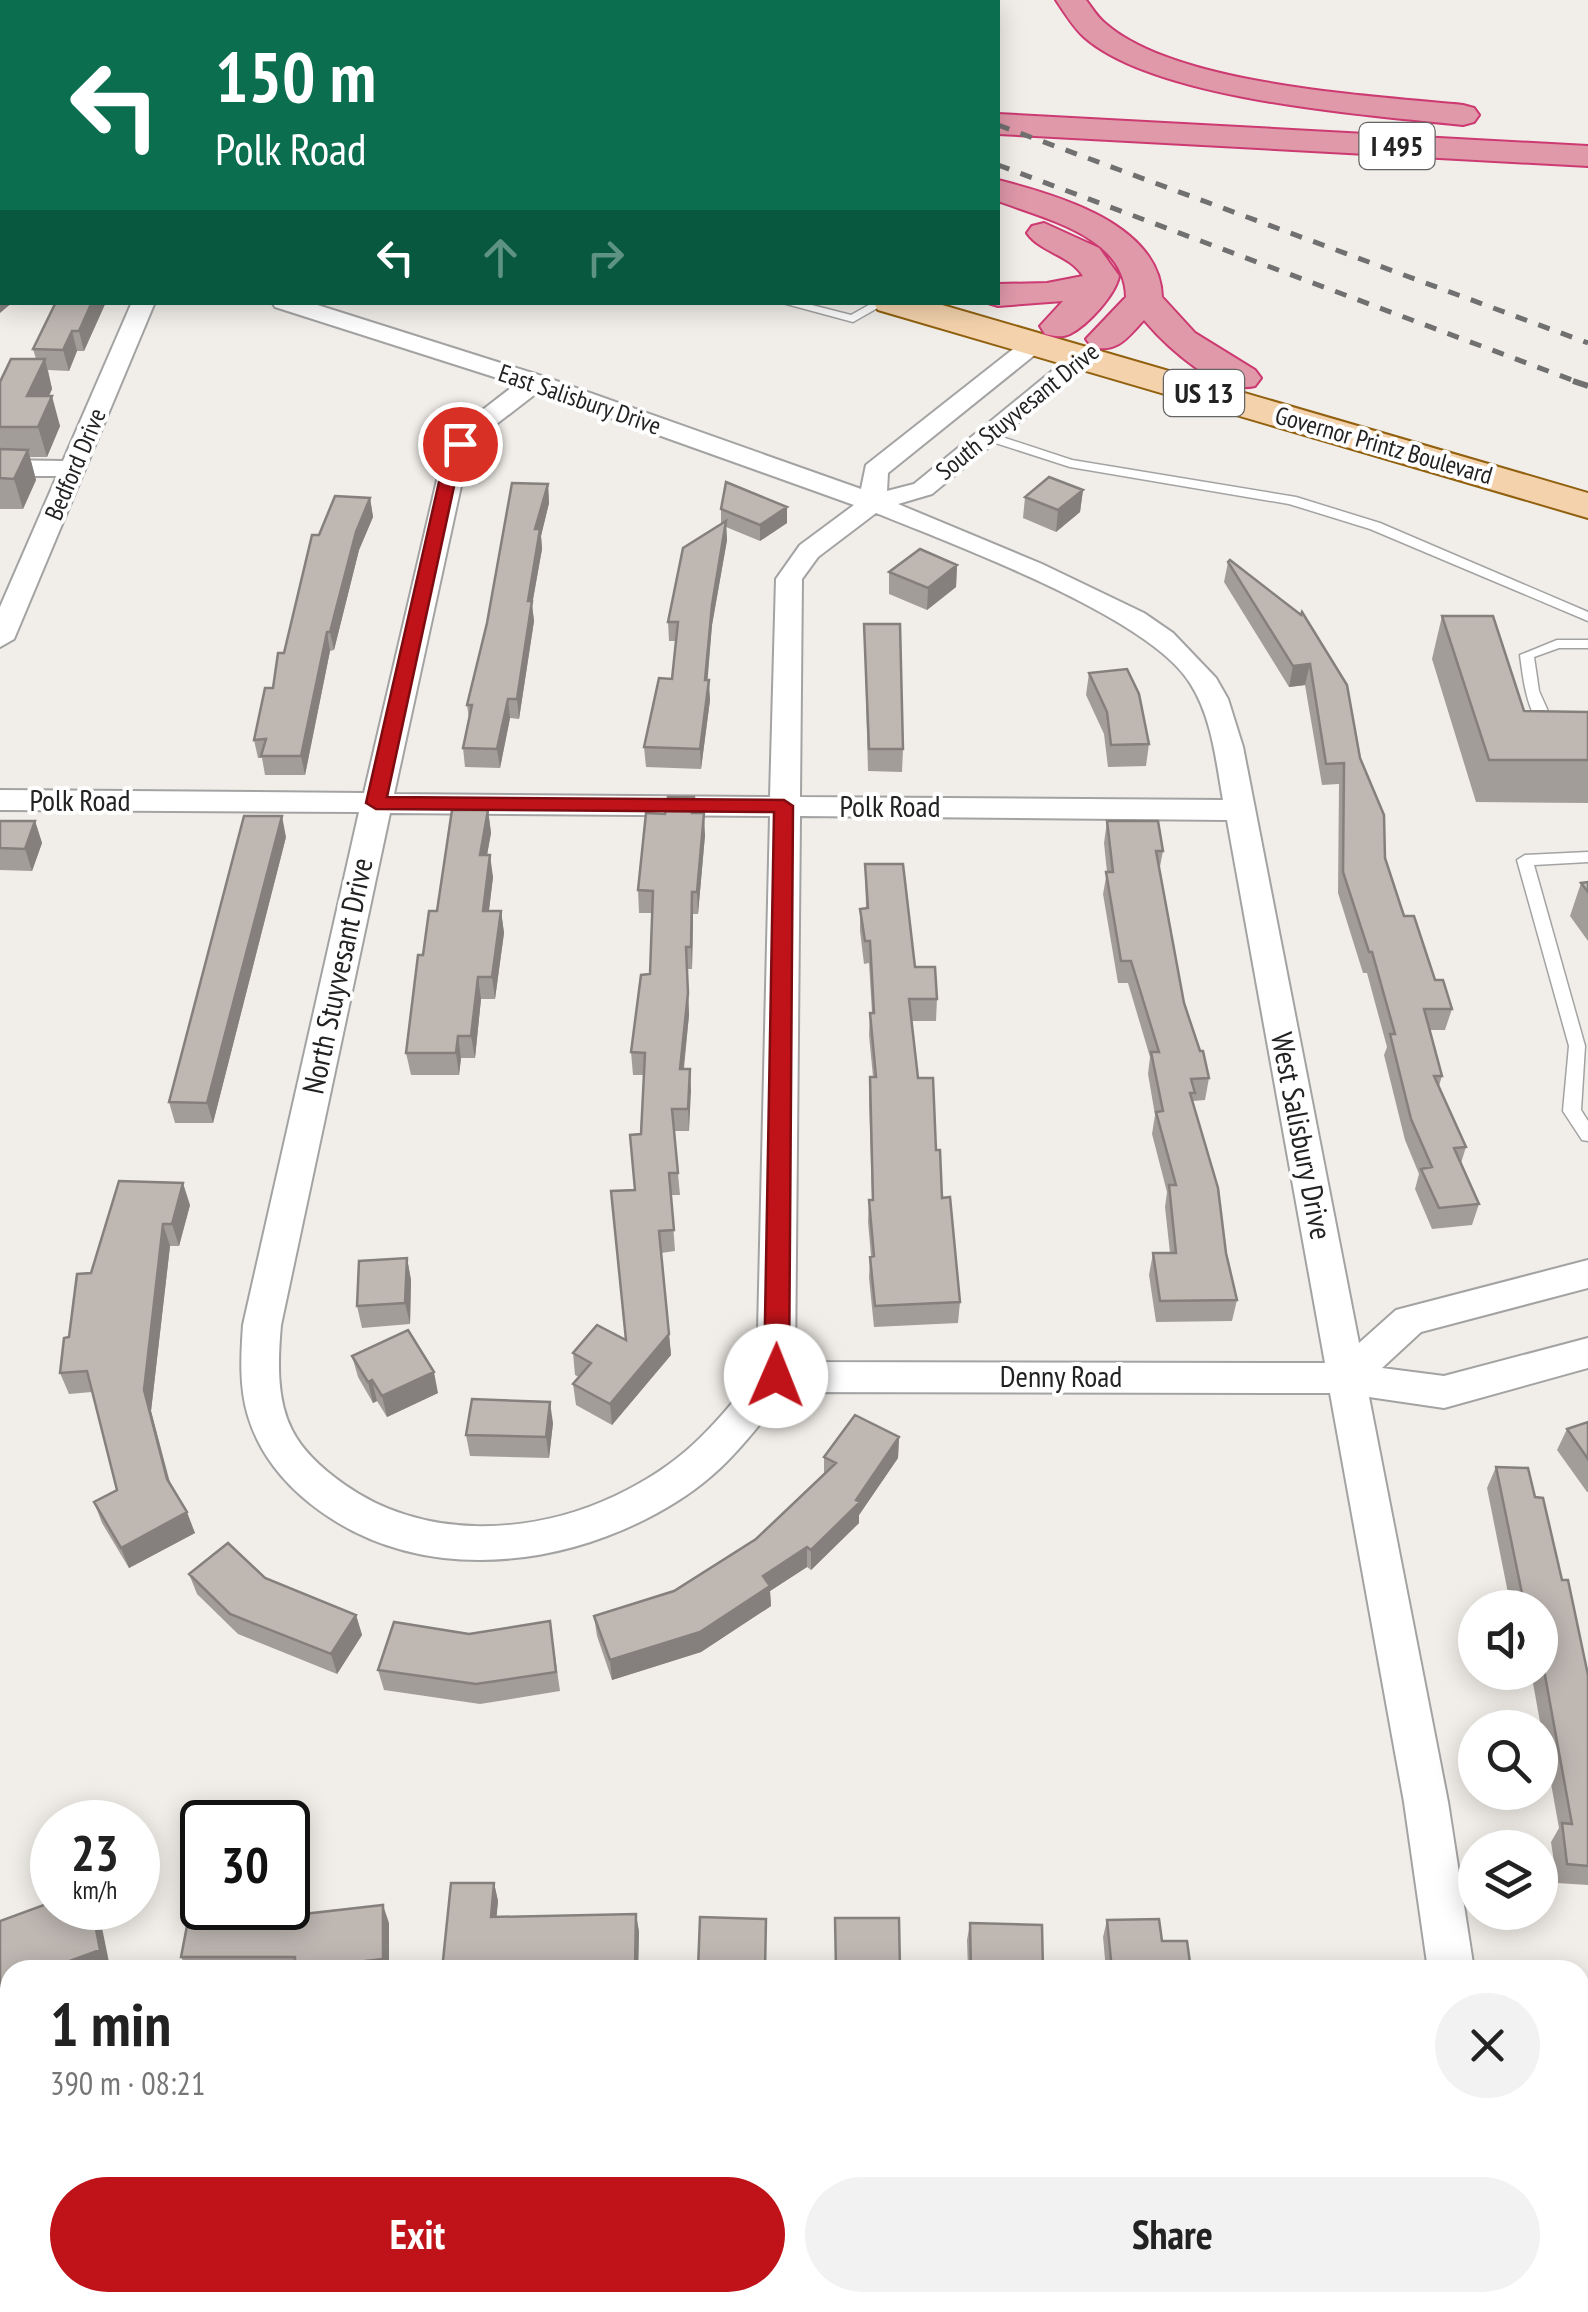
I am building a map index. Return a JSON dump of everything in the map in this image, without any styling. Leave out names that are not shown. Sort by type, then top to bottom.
[{"type":"highway","points":[[1072,0],[1095,32],[1120,48],[1166,67],[1288,94],[1463,115]]},
{"type":"highway","name":"I 495","points":[[1000,96],[1499,116]]},
{"type":"highway","name":"I 495","points":[[1000,124],[1588,156]]},
{"type":"highway","points":[[1000,191],[1080,222],[1116,242],[1140,264],[1145,278],[1144,298],[1094,348]]},
{"type":"highway","points":[[1000,222],[1077,247],[1098,268],[1100,283]]},
{"type":"highway","points":[[1000,295],[1047,294],[1100,283]]},
{"type":"highway","points":[[1046,335],[1100,283]]},
{"type":"highway","points":[[1144,298],[1182,341],[1242,378]]},
{"type":"main road","name":"Governor Printz Boulevard","points":[[905,305],[1094,348],[1588,506]]},
{"type":"main road","name":"Governor Printz Boulevard","points":[[983,305],[1046,335]]},
{"type":"main road","name":"Governor Printz Boulevard","points":[[1094,348],[1242,378],[1588,479]]},
{"type":"street","name":"Bedford Drive","points":[[2,630],[143,305]]},
{"type":"street","name":"East Salisbury Drive","points":[[293,305],[536,382],[873,503]]},
{"type":"street","name":"South Stuyvesant Drive","points":[[873,503],[875,470],[1046,335]]},
{"type":"street","name":"South Stuyvesant Drive","points":[[776,1376],[789,580],[808,551],[873,503],[922,488],[1094,348]]},
{"type":"street","name":"North Stuyvesant Drive","points":[[536,382],[470,432],[453,462],[262,1325],[259,1366],[272,1430],[289,1461],[341,1507],[414,1539],[482,1546],[559,1534],[625,1510],[707,1460],[776,1376]]},
{"type":"street","points":[[939,419],[987,436]]},
{"type":"street","points":[[0,468],[73,469]]},
{"type":"street","name":"West Salisbury Drive","points":[[873,503],[1098,600],[1164,638],[1207,681],[1220,707],[1426,1802],[1450,1960]]},
{"type":"street","name":"Polk Road","points":[[0,800],[1240,810]]},
{"type":"street","points":[[1346,1378],[1409,1320],[1588,1274]]},
{"type":"street","name":"Denny Road","points":[[776,1376],[1346,1378],[1444,1392],[1588,1353]]},
{"type":"lane","points":[[796,305],[853,319],[878,305]]},
{"type":"lane","points":[[987,436],[1070,463],[1290,500],[1324,510],[1375,526],[1588,617]]},
{"type":"lane","points":[[1588,644],[1557,644],[1528,655],[1532,691],[1548,730],[1576,743],[1588,744]]},
{"type":"lane","points":[[1588,857],[1525,860],[1582,1045],[1572,1111],[1588,1135]]},
{"type":"building","points":[[55,305],[91,305],[79,331],[72,331],[63,350],[33,349]]},
{"type":"building","points":[[11,359],[45,359],[27,396],[52,396],[38,427],[0,427],[0,382]]},
{"type":"building","points":[[0,449],[28,450],[14,479],[0,478]]},
{"type":"building","points":[[1049,477],[1083,490],[1058,510],[1025,497]]},
{"type":"building","points":[[726,482],[787,507],[760,525],[721,509]]},
{"type":"building","points":[[512,483],[548,484],[535,529],[540,529],[517,699],[508,699],[497,749],[463,748],[472,705],[467,705],[487,623]]},
{"type":"building","points":[[335,496],[370,498],[327,632],[301,756],[261,756],[266,739],[254,740],[265,688],[273,688],[278,653],[284,653],[312,535],[319,535]]},
{"type":"building","points":[[726,521],[712,605],[705,680],[709,680],[700,749],[644,747],[659,678],[672,679],[678,622],[668,622],[683,548]]},
{"type":"building","points":[[920,549],[957,565],[928,588],[889,572]]},
{"type":"building","points":[[1230,560],[1301,615],[1302,612],[1347,685],[1360,758],[1384,815],[1385,858],[1404,916],[1414,916],[1435,980],[1443,980],[1452,1009],[1424,1009],[1442,1076],[1434,1076],[1466,1147],[1454,1148],[1479,1204],[1439,1208],[1421,1169],[1432,1167],[1411,1119],[1390,1034],[1395,1034],[1372,952],[1343,872],[1344,763],[1326,764],[1310,664],[1293,666]]},
{"type":"building","points":[[1442,616],[1493,616],[1524,711],[1588,712],[1588,760],[1489,760]]},
{"type":"building","points":[[864,624],[900,624],[903,749],[869,749]]},
{"type":"building","points":[[1127,669],[1139,694],[1149,744],[1111,745],[1107,712],[1089,673]]},
{"type":"building","points":[[668,797],[694,797],[692,813],[704,813],[697,892],[692,892],[691,947],[686,947],[688,993],[680,1069],[690,1069],[688,1109],[672,1109],[678,1173],[669,1173],[674,1230],[659,1231],[669,1334],[610,1404],[573,1384],[591,1363],[573,1353],[597,1325],[626,1340],[611,1191],[635,1190],[630,1135],[641,1134],[645,1053],[631,1052],[641,975],[650,974],[653,891],[638,890],[646,813],[665,814]]},
{"type":"building","points":[[452,810],[488,810],[480,855],[490,855],[483,911],[501,911],[492,977],[478,977],[471,1036],[458,1036],[456,1053],[406,1053],[418,955],[423,955],[429,911],[437,911]]},
{"type":"building","points":[[244,816],[282,816],[207,1103],[169,1102]]},
{"type":"building","points":[[0,821],[35,821],[25,849],[0,848]]},
{"type":"building","points":[[1107,821],[1158,821],[1163,851],[1156,851],[1184,1003],[1209,1078],[1191,1079],[1195,1093],[1190,1093],[1218,1188],[1237,1300],[1160,1301],[1153,1253],[1176,1253],[1169,1185],[1176,1185],[1156,1112],[1163,1111],[1151,1052],[1159,1052],[1131,961],[1121,961],[1106,872],[1113,872]]},
{"type":"building","points":[[865,864],[903,864],[915,967],[935,967],[937,999],[909,999],[918,1078],[933,1078],[936,1150],[940,1150],[942,1198],[950,1197],[960,1302],[875,1306],[869,1200],[873,1200],[870,1077],[876,1077],[870,1013],[874,1013],[870,941],[865,941],[860,909],[868,908]]},
{"type":"building","points":[[119,1181],[183,1183],[172,1224],[163,1224],[144,1390],[167,1479],[187,1512],[121,1548],[94,1502],[117,1490],[87,1371],[60,1373],[77,1274],[91,1273]]},
{"type":"building","points":[[407,1258],[405,1303],[357,1306],[359,1261]]},
{"type":"building","points":[[408,1330],[434,1372],[382,1396],[352,1356]]},
{"type":"building","points":[[472,1399],[550,1402],[546,1437],[466,1435]]},
{"type":"building","points":[[855,1415],[899,1437],[856,1500],[860,1502],[811,1550],[807,1547],[763,1576],[770,1586],[700,1632],[610,1660],[594,1616],[674,1591],[756,1539],[836,1463],[824,1457]]},
{"type":"building","points":[[1588,1422],[1588,1459],[1567,1429]]},
{"type":"building","points":[[1496,1467],[1528,1468],[1535,1497],[1543,1498],[1562,1580],[1568,1580],[1588,1675],[1588,1866],[1567,1864],[1562,1823],[1572,1824],[1558,1747],[1558,1710],[1551,1710],[1548,1690],[1558,1690],[1558,1590],[1521,1590]]},
{"type":"building","points":[[228,1543],[265,1578],[356,1615],[331,1654],[230,1614],[189,1574]]},
{"type":"building","points":[[550,1621],[556,1672],[476,1684],[378,1670],[394,1622],[469,1634]]},
{"type":"building","points":[[451,1883],[494,1883],[491,1917],[636,1914],[635,1960],[443,1960]]},
{"type":"building","points":[[383,1905],[383,1959],[181,1957],[186,1930],[310,1930],[310,1913]]},
{"type":"building","points":[[30,1910],[30,1930],[96,1930],[100,1950],[72,1960],[0,1960],[0,1921]]},
{"type":"building","points":[[700,1917],[766,1919],[765,1960],[698,1960]]},
{"type":"building","points":[[835,1918],[899,1918],[900,1960],[836,1960]]},
{"type":"building","points":[[1159,1919],[1162,1941],[1187,1941],[1190,1960],[1111,1960],[1107,1920]]},
{"type":"building","points":[[970,1923],[1042,1925],[1043,1960],[971,1960]]},
{"type":"railway","points":[[1000,126],[1588,343]]},
{"type":"railway","points":[[1000,166],[1580,383]]},
{"type":"railway","points":[[1573,381],[1588,386]]},
{"type":"route","points":[[460,444],[447,482],[376,803],[784,806],[776,1376]]}]
